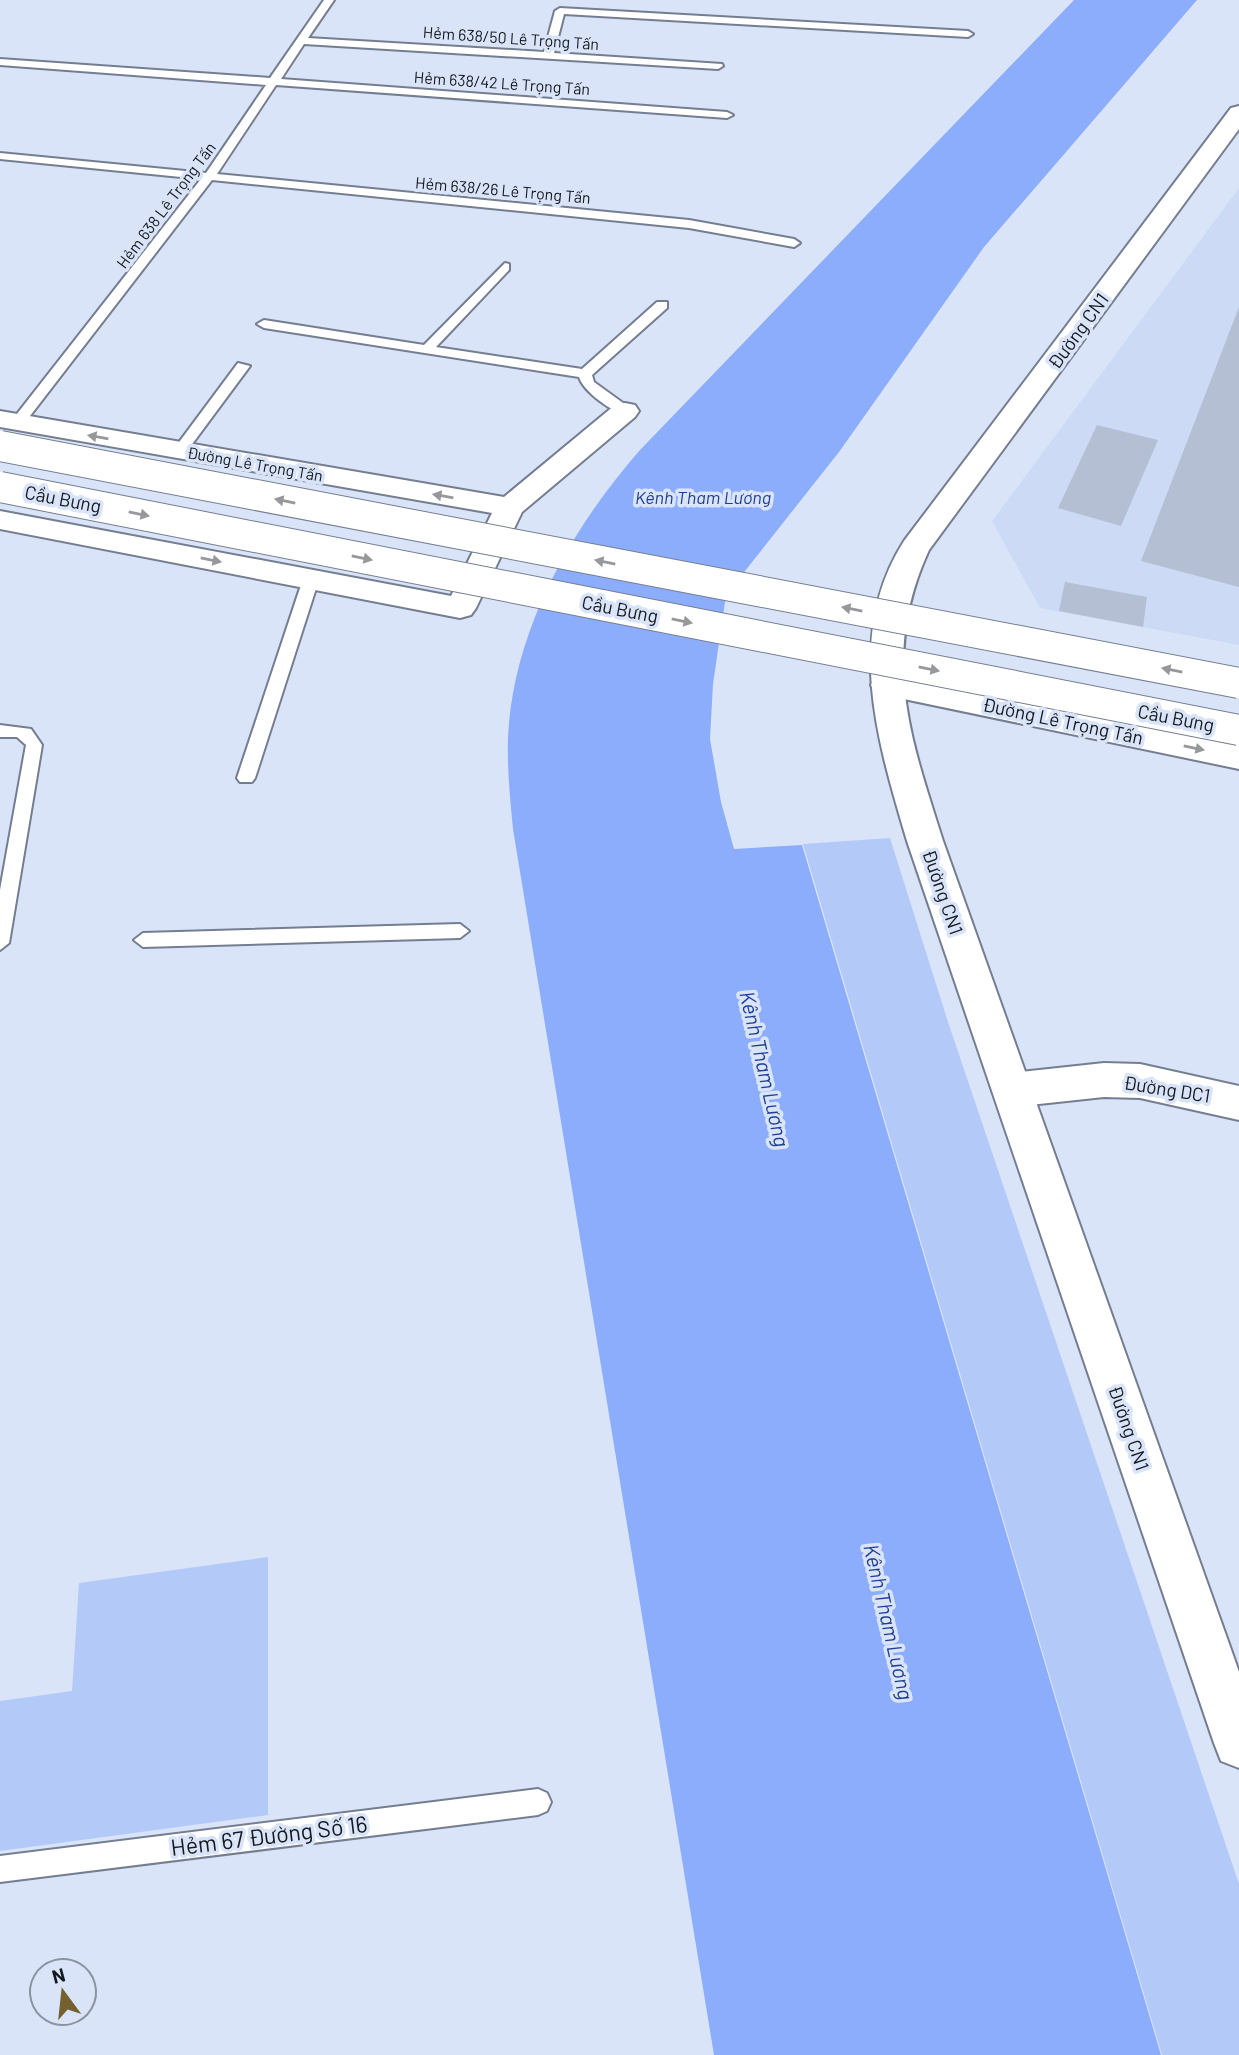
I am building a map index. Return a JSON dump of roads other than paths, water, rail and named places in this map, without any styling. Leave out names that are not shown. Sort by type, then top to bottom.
[{"type":"street","name":"Đường CN1","points":[[1238,117],[915,548],[895,590],[889,612],[887,685],[903,771],[1239,1743]]},
{"type":"street","points":[[0,520],[460,608],[510,507],[625,411]]},
{"type":"street","name":"Đường Lê Trọng Tấn","points":[[9,420],[180,452],[510,507]]},
{"type":"street","name":"Cầu Bưng","points":[[0,446],[1239,683]]},
{"type":"street","name":"Cầu Bưng","points":[[0,487],[1239,730]]},
{"type":"street","name":"Đường Lê Trọng Tấn","points":[[887,685],[1239,757]]},
{"type":"street","name":"Đường DC1","points":[[1012,1090],[1104,1080],[1140,1081],[1239,1103]]},
{"type":"lane","name":"Hẻm 638 Lê Trọng Tấn","points":[[9,420],[208,178],[329,0]]},
{"type":"lane","points":[[548,56],[560,11],[968,34]]},
{"type":"lane","name":"Hẻm 638/50 Lê Trọng Tấn","points":[[303,41],[718,66]]},
{"type":"lane","name":"Hẻm 638/42 Lê Trọng Tấn","points":[[0,62],[727,115]]},
{"type":"lane","name":"Hẻm 638/26 Lê Trọng Tấn","points":[[0,156],[689,224],[794,243]]},
{"type":"lane","points":[[427,349],[505,267]]},
{"type":"lane","points":[[585,374],[662,305]]},
{"type":"lane","points":[[264,324],[585,374]]},
{"type":"lane","points":[[180,452],[243,366]]},
{"type":"lane","points":[[585,374],[588,384],[625,411]]},
{"type":"lane","points":[[246,778],[311,579]]},
{"type":"lane","points":[[0,731],[24,733],[32,738],[34,746],[0,943]]},
{"type":"lane","points":[[143,940],[460,930]]},
{"type":"lane","name":"Hẻm 67 Đường Số 16","points":[[0,1869],[538,1802]]},
{"type":"water","name":"Kênh Tham Lương","points":[[1074,0],[1197,0],[984,247],[839,452],[726,595],[713,684],[710,739],[721,802],[734,849],[802,845],[1161,2055],[714,2055],[513,829],[508,749],[512,698],[521,659],[550,583],[569,547],[615,481],[640,450]]}]
